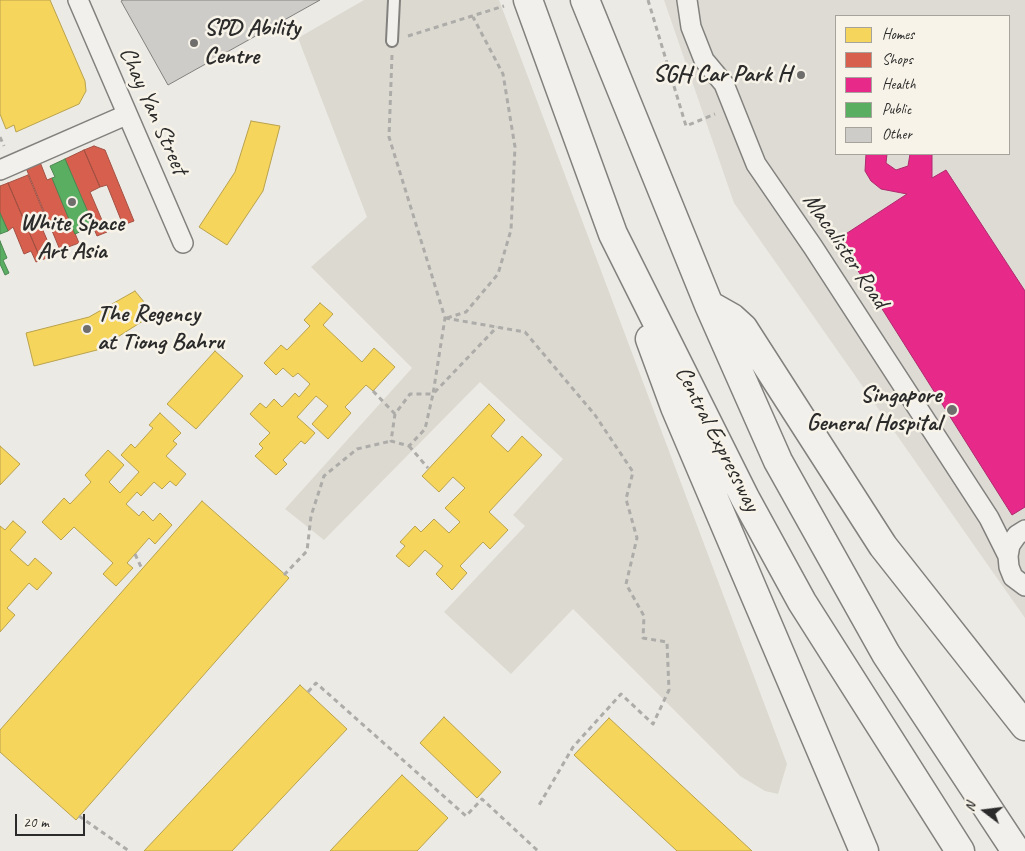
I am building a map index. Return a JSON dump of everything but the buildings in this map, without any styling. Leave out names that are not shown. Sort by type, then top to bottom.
[{"type":"highway","name":"Central Expressway","points":[[585,0],[709,305],[778,461],[886,654],[1016,851]]},
{"type":"highway","name":"Central Expressway","points":[[517,3],[613,234],[745,498],[802,602],[960,851]]},
{"type":"highway","points":[[613,234],[675,407],[864,851]]},
{"type":"highway","points":[[709,305],[732,318],[742,328],[883,546],[1025,726]]},
{"type":"street","name":"Chay Yan Street","points":[[78,0],[182,243]]},
{"type":"street","name":"Macalister Road","points":[[687,0],[691,26],[704,60],[724,84],[756,164],[812,246],[989,518],[1008,556],[1008,567],[1013,577],[1025,586]]},
{"type":"street","points":[[0,170],[126,115]]},
{"type":"street","points":[[989,518],[1008,527],[1025,529]]},
{"type":"street","points":[[1008,556],[1010,545],[1017,535],[1025,529]]},
{"type":"lane","points":[[392,40],[394,0]]},
{"type":"path","points":[[409,446],[425,429],[433,394],[445,318],[389,136],[392,40],[517,3]]},
{"type":"path","points":[[445,318],[466,312],[498,274],[511,230],[515,147],[503,74],[473,17]]},
{"type":"path","points":[[445,318],[525,332],[595,415],[633,472],[626,499],[637,538],[626,584],[644,616],[643,638],[667,642],[669,690],[653,724],[621,694],[573,747],[538,807]]},
{"type":"path","points":[[392,441],[395,414],[410,394],[433,394],[497,327]]},
{"type":"path","points":[[373,391],[395,414]]},
{"type":"path","points":[[284,575],[307,551],[311,516],[324,476],[358,449],[392,441],[409,446],[428,468]]},
{"type":"path","points":[[135,554],[142,569]]},
{"type":"path","points":[[308,692],[316,684],[466,816],[482,799],[538,851]]},
{"type":"path","points":[[79,816],[129,851]]},
{"type":"shaded area","points":[[364,0],[499,0],[787,764],[778,794],[765,791],[740,776],[573,609],[511,674],[444,612],[525,526],[513,515],[563,459],[480,382],[324,540],[285,509],[412,368],[311,267],[367,217],[298,38]]},
{"type":"shaded area","name":"Singapore General Hospital","points":[[664,0],[1025,0],[1025,618],[734,203]]},
{"type":"place","name":"SPD Ability Centre","points":[[194,43]]},
{"type":"place","name":"SGH Car Park H","points":[[801,75]]},
{"type":"place","name":"White Space Art Asia","points":[[72,202]]},
{"type":"place","name":"The Regency at Tiong Bahru","points":[[87,329]]},
{"type":"place","name":"Singapore General Hospital","points":[[952,410]]}]
